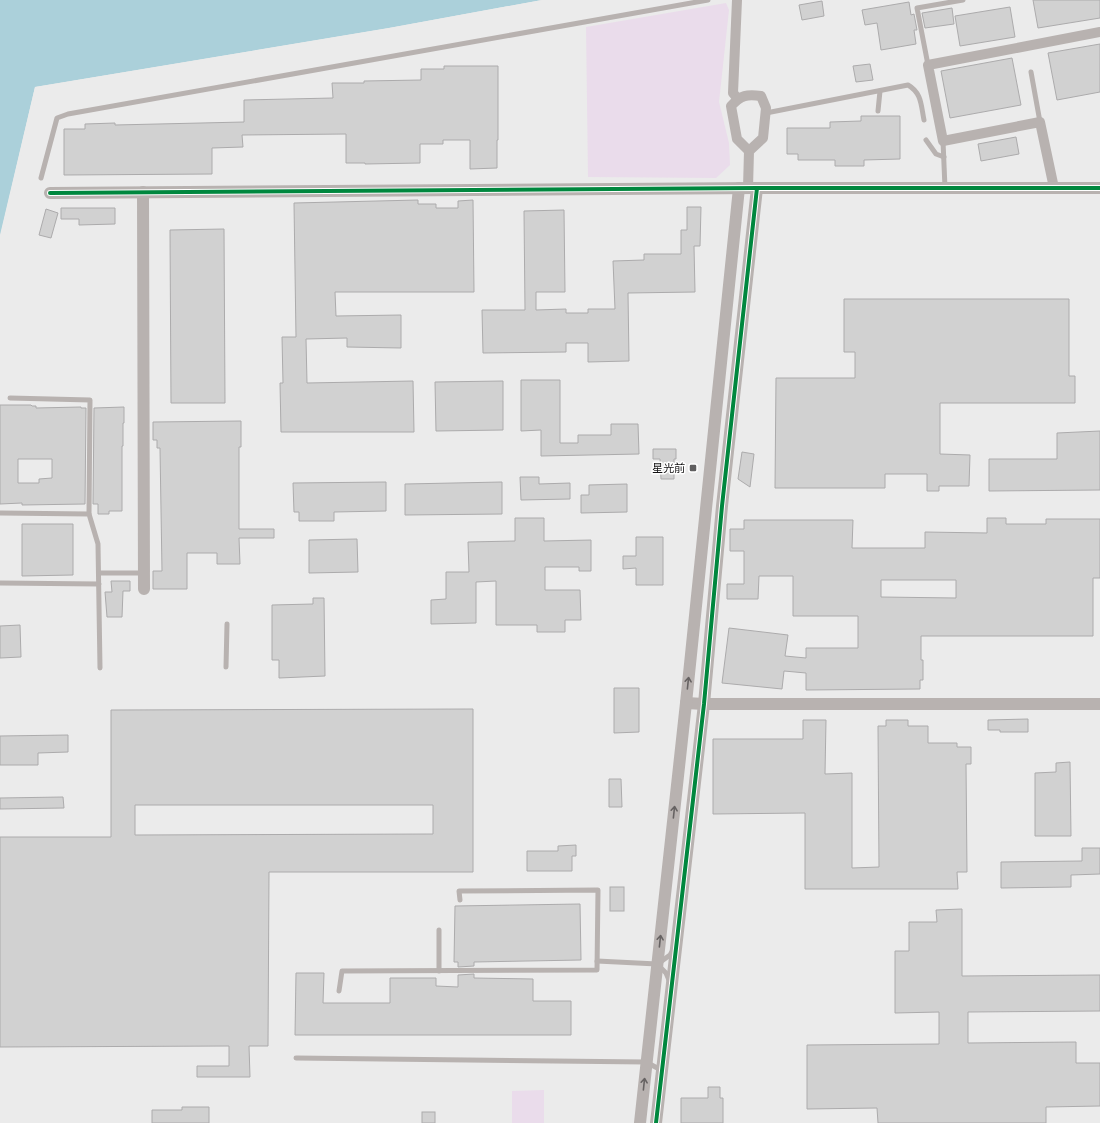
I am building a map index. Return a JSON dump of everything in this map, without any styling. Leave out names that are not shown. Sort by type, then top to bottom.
[{"type":"street","points":[[737,0],[732,87],[733,93],[738,98]]},
{"type":"street","points":[[1054,188],[1040,122],[943,141],[928,65],[1100,32]]},
{"type":"street","points":[[656,1123],[704,704],[748,188],[749,151],[763,138],[766,113],[766,108],[761,96],[749,94],[738,98],[731,106],[737,139],[749,151]]},
{"type":"street","points":[[640,1123],[686,703],[748,188]]},
{"type":"street","points":[[50,193],[748,188],[1100,188]]},
{"type":"street","points":[[143,192],[144,589]]},
{"type":"street","points":[[686,703],[1100,704]]},
{"type":"lane","points":[[41,178],[57,118],[68,114],[708,0]]},
{"type":"lane","points":[[928,65],[917,8],[963,0]]},
{"type":"lane","points":[[1031,72],[1040,122]]},
{"type":"lane","points":[[766,113],[908,85],[916,89],[920,97],[924,120]]},
{"type":"lane","points":[[878,111],[880,91]]},
{"type":"lane","points":[[926,140],[936,154],[944,157]]},
{"type":"lane","points":[[943,141],[945,188]]},
{"type":"lane","points":[[10,398],[90,400],[89,514],[98,544],[100,668]]},
{"type":"lane","points":[[0,513],[89,514]]},
{"type":"lane","points":[[99,573],[144,573]]},
{"type":"lane","points":[[0,583],[99,584]]},
{"type":"lane","points":[[226,667],[227,624]]},
{"type":"lane","points":[[339,990],[342,971],[597,970],[598,890],[460,891],[460,900]]},
{"type":"lane","points":[[439,930],[440,971]]},
{"type":"lane","points":[[597,961],[657,964],[670,955],[676,944]]},
{"type":"lane","points":[[657,964],[666,972],[671,987]]},
{"type":"lane","points":[[296,1058],[646,1062],[662,1070]]},
{"type":"shaded area","points":[[726,3],[729,10],[719,102],[729,143],[730,165],[716,178],[588,177],[586,27]]},
{"type":"shaded area","points":[[544,1090],[544,1123],[512,1123],[512,1091]]},
{"type":"water","points":[[0,0],[542,0],[389,28],[35,87],[0,235]]},
{"type":"pier","points":[[544,0],[543,2],[389,30],[37,89],[2,235],[0,237],[35,87],[389,28]]},
{"type":"building","points":[[1033,0],[1100,0],[1100,18],[1038,28]]},
{"type":"building","points":[[822,1],[824,16],[802,20],[799,5]]},
{"type":"building","points":[[909,2],[911,15],[914,14],[917,30],[914,30],[916,44],[881,50],[877,23],[865,25],[862,10]]},
{"type":"building","points":[[1010,7],[1015,37],[960,46],[955,16]]},
{"type":"building","points":[[952,8],[954,24],[925,28],[922,13]]},
{"type":"building","points":[[1100,44],[1100,92],[1057,100],[1048,53]]},
{"type":"building","points":[[1012,58],[1021,105],[950,118],[941,71]]},
{"type":"building","points":[[870,64],[873,80],[856,82],[853,66]]},
{"type":"building","points":[[444,66],[498,66],[497,168],[470,169],[470,140],[443,140],[443,144],[420,144],[420,163],[365,164],[346,163],[346,134],[242,135],[243,147],[212,148],[212,174],[64,175],[64,129],[85,129],[85,124],[115,123],[115,125],[244,122],[244,100],[333,98],[332,83],[421,80],[421,69],[444,69]]},
{"type":"building","points":[[861,116],[900,116],[900,159],[864,160],[864,166],[835,166],[835,160],[798,160],[798,154],[787,154],[787,128],[830,128],[830,122],[861,121]]},
{"type":"building","points":[[1016,137],[1019,154],[981,161],[978,144]]},
{"type":"building","points":[[418,200],[418,204],[436,204],[436,208],[458,208],[458,201],[473,200],[474,292],[335,292],[336,316],[401,315],[401,348],[347,347],[347,338],[306,339],[307,383],[413,381],[414,432],[281,432],[280,383],[283,383],[282,337],[296,337],[294,203]]},
{"type":"building","points":[[687,207],[701,207],[700,246],[694,246],[695,292],[628,293],[629,361],[588,362],[588,343],[566,343],[566,352],[483,353],[482,310],[525,310],[524,211],[564,210],[565,292],[536,292],[536,310],[566,309],[566,313],[588,313],[588,309],[615,309],[613,261],[644,260],[644,254],[681,254],[681,230],[687,230]]},
{"type":"building","points":[[61,208],[115,208],[115,224],[79,225],[79,219],[61,219]]},
{"type":"building","points":[[46,209],[58,213],[51,238],[39,235]]},
{"type":"building","points":[[224,229],[225,403],[171,403],[170,230]]},
{"type":"building","points":[[844,299],[1069,299],[1069,376],[1075,376],[1075,403],[940,403],[940,454],[970,455],[969,486],[939,486],[939,491],[927,491],[927,474],[885,474],[885,488],[775,488],[776,378],[855,378],[855,352],[844,352]]},
{"type":"building","points":[[521,380],[560,380],[560,443],[578,443],[578,435],[611,435],[611,424],[638,424],[639,454],[541,456],[541,430],[521,431]]},
{"type":"building","points":[[503,381],[503,430],[436,431],[435,382]]},
{"type":"building","points":[[0,405],[31,405],[36,406],[36,408],[86,408],[85,504],[0,504]],"holes":[[[18,459],[52,459],[52,478],[39,479],[39,483],[18,483]]]},
{"type":"building","points":[[124,407],[122,446],[122,511],[109,511],[109,514],[98,514],[98,504],[93,504],[94,408]]},
{"type":"building","points":[[241,421],[241,447],[239,447],[239,529],[274,529],[274,538],[239,538],[240,564],[217,564],[217,553],[187,553],[187,589],[153,589],[153,571],[162,571],[160,448],[157,448],[157,440],[153,440],[153,422]]},
{"type":"building","points":[[1100,431],[1100,490],[989,491],[989,459],[1057,459],[1057,433]]},
{"type":"building","points":[[653,449],[676,449],[676,459],[674,459],[674,479],[661,479],[660,459],[653,459]]},
{"type":"building","points":[[742,452],[754,454],[750,487],[738,479]]},
{"type":"building","points":[[520,477],[539,477],[539,484],[570,483],[570,499],[521,500]]},
{"type":"building","points":[[386,482],[386,511],[334,512],[334,521],[299,521],[299,512],[294,512],[293,483]]},
{"type":"building","points":[[502,482],[502,514],[405,515],[405,484]]},
{"type":"building","points":[[627,484],[627,512],[581,513],[581,495],[589,495],[589,485]]},
{"type":"building","points":[[515,518],[544,518],[544,541],[591,540],[591,571],[579,571],[579,567],[545,567],[545,590],[580,590],[581,620],[565,620],[565,632],[537,632],[537,625],[496,625],[496,581],[476,582],[476,623],[431,624],[431,600],[446,599],[446,572],[469,572],[468,542],[515,541]]},
{"type":"building","points":[[987,518],[1006,518],[1006,524],[1046,524],[1046,519],[1100,519],[1100,578],[1093,578],[1093,636],[921,636],[923,680],[920,680],[920,689],[806,690],[806,673],[784,671],[782,689],[722,683],[729,628],[788,635],[785,656],[806,658],[806,648],[858,648],[858,616],[793,616],[793,576],[759,576],[758,599],[727,599],[727,584],[744,584],[744,551],[730,551],[730,529],[744,529],[744,520],[853,520],[852,548],[925,548],[925,532],[987,533]],"holes":[[[881,580],[956,580],[956,598],[881,597]]]},
{"type":"building","points":[[22,524],[73,524],[73,575],[22,576]]},
{"type":"building","points":[[636,537],[663,537],[663,585],[636,585],[636,568],[623,569],[623,556],[636,556]]},
{"type":"building","points":[[357,539],[358,572],[309,573],[309,540]]},
{"type":"building","points":[[111,581],[130,581],[130,591],[123,591],[122,617],[107,617],[105,592],[112,592]]},
{"type":"building","points":[[313,598],[324,598],[325,676],[279,678],[279,660],[272,660],[272,605],[313,604]]},
{"type":"building","points":[[20,625],[21,657],[0,658],[0,626]]},
{"type":"building","points":[[614,688],[639,688],[639,732],[614,733]]},
{"type":"building","points":[[473,709],[473,872],[269,872],[268,1046],[249,1046],[250,1077],[197,1077],[197,1066],[229,1066],[229,1046],[0,1047],[0,837],[111,837],[111,710]],"holes":[[[135,805],[433,805],[433,834],[135,835]]]},
{"type":"building","points":[[1028,719],[1028,732],[1000,732],[1000,730],[988,730],[988,720]]},
{"type":"building","points":[[803,720],[826,720],[825,774],[852,773],[852,868],[879,867],[878,726],[886,726],[886,720],[908,720],[908,726],[928,726],[928,743],[957,743],[957,747],[971,747],[971,764],[966,764],[967,872],[957,872],[958,889],[805,889],[805,813],[713,814],[713,739],[803,739]]},
{"type":"building","points":[[68,735],[68,752],[38,753],[38,765],[0,765],[0,736]]},
{"type":"building","points":[[1070,762],[1071,836],[1035,836],[1035,773],[1056,772],[1056,763]]},
{"type":"building","points":[[609,779],[621,779],[622,807],[609,807]]},
{"type":"building","points":[[63,797],[64,808],[0,809],[0,798]]},
{"type":"building","points":[[576,845],[576,856],[572,856],[572,871],[527,871],[527,851],[558,851],[558,846]]},
{"type":"building","points":[[1082,848],[1100,848],[1100,874],[1071,875],[1071,887],[1001,888],[1001,862],[1082,861]]},
{"type":"building","points":[[610,887],[624,887],[624,911],[610,911]]},
{"type":"building","points":[[580,904],[581,960],[474,962],[474,966],[458,967],[458,962],[454,962],[455,906]]},
{"type":"building","points":[[962,909],[962,976],[1100,975],[1100,1011],[968,1012],[968,1043],[1076,1042],[1076,1063],[1100,1063],[1100,1106],[1046,1107],[1046,1123],[878,1123],[877,1108],[807,1109],[807,1045],[939,1044],[939,1012],[895,1013],[895,951],[909,951],[909,922],[937,922],[936,910]]},
{"type":"building","points":[[296,973],[324,973],[323,1003],[390,1003],[390,978],[436,978],[436,986],[458,987],[458,975],[474,974],[474,978],[533,979],[533,1001],[571,1001],[571,1035],[295,1035]]},
{"type":"building","points":[[708,1087],[720,1087],[720,1098],[723,1098],[723,1123],[681,1123],[681,1098],[708,1098]]},
{"type":"building","points":[[182,1107],[209,1107],[209,1123],[152,1123],[152,1110],[182,1110]]},
{"type":"building","points":[[422,1112],[435,1112],[435,1123],[422,1123]]},
{"type":"cycle path","points":[[50,193],[757,188],[1100,188]]},
{"type":"cycle path","points":[[656,1123],[704,704],[722,506],[757,188]]},
{"type":"place","name":"星光前","points":[[693,468]]}]
